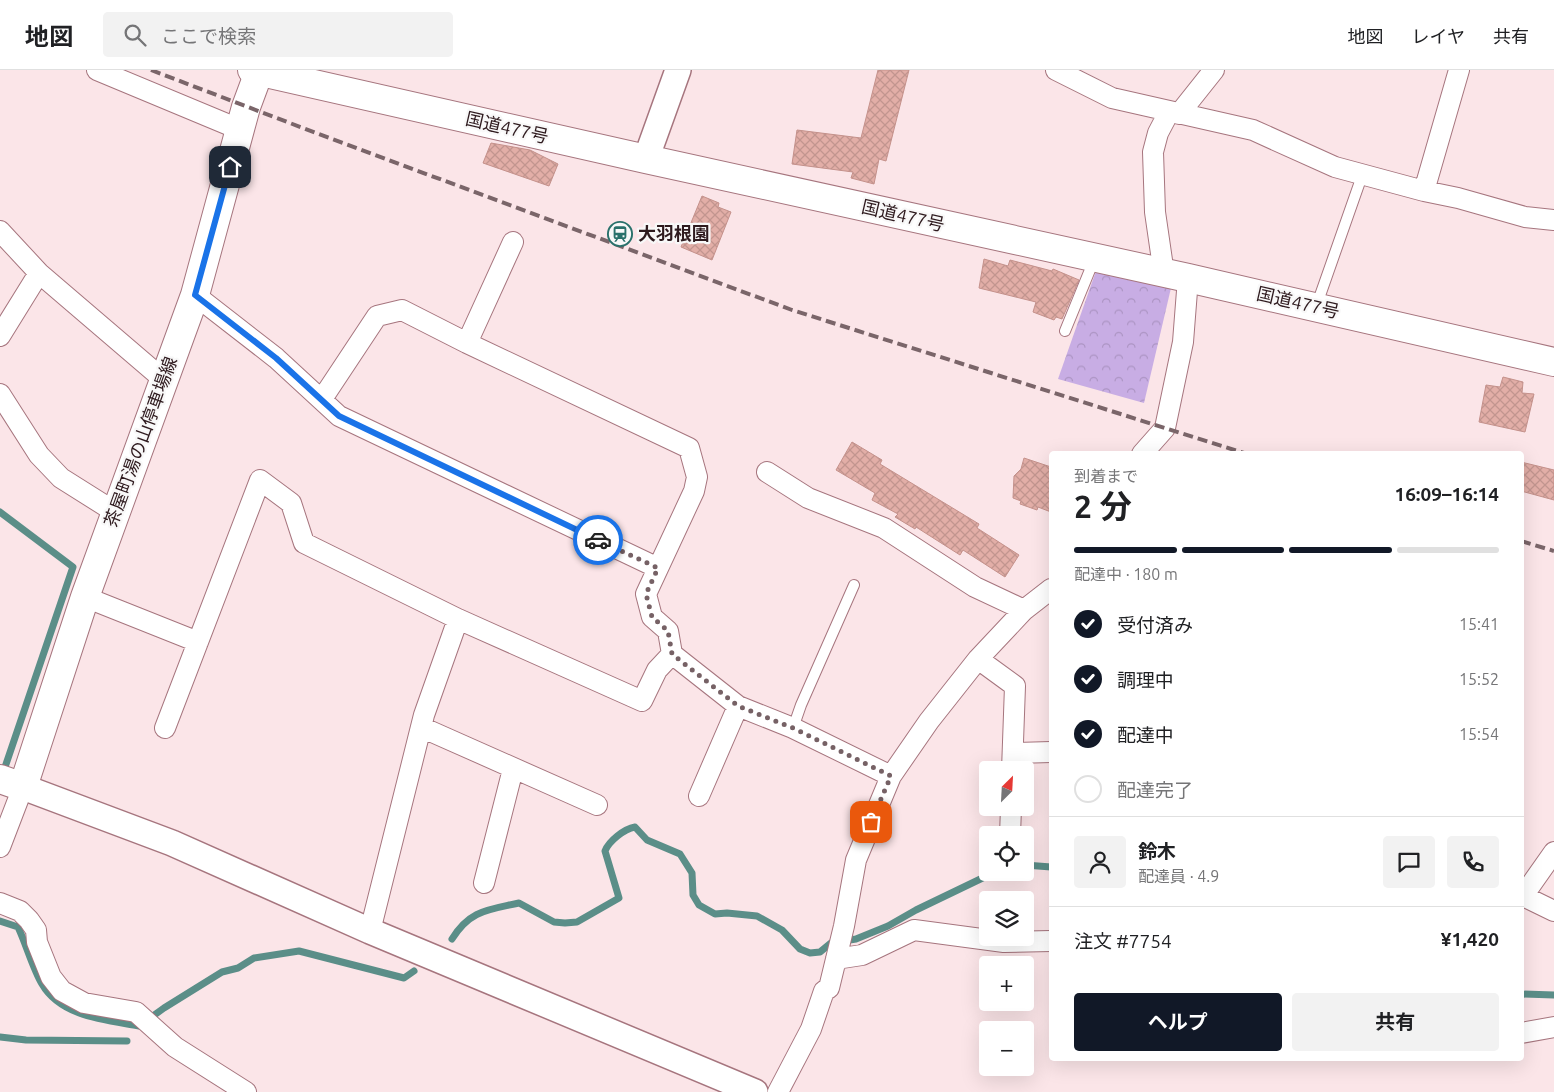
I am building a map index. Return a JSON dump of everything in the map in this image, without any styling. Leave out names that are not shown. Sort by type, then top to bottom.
[{"type":"main road","name":"茶屋町湯の山停車場線","points":[[13,783],[85,597],[195,295],[256,71]]},
{"type":"main road","name":"国道477号","points":[[256,71],[1316,307],[1554,362]]},
{"type":"street","points":[[97,70],[240,130]]},
{"type":"street","points":[[646,159],[678,70]]},
{"type":"street","points":[[1058,70],[1112,98],[1253,130],[1335,167],[1525,217],[1554,220]]},
{"type":"street","points":[[1145,451],[1165,428],[1183,342],[1176,276],[1155,212],[1153,152],[1158,133],[1214,70]]},
{"type":"street","points":[[1424,191],[1459,70]]},
{"type":"street","points":[[0,231],[39,273],[164,380]]},
{"type":"street","points":[[467,343],[513,242]]},
{"type":"street","points":[[0,336],[39,273]]},
{"type":"street","points":[[195,295],[276,358],[339,416],[658,568]]},
{"type":"street","points":[[322,399],[377,316],[402,310],[467,343],[689,448],[697,477],[694,491],[646,594],[652,617],[668,631],[672,654],[738,706],[793,728],[891,776]]},
{"type":"street","points":[[0,394],[39,455],[61,478],[115,512]]},
{"type":"street","points":[[767,472],[808,498],[884,528],[975,587],[1024,610]]},
{"type":"street","points":[[165,728],[260,480],[291,503],[304,543],[458,619],[642,701],[656,670],[672,654]]},
{"type":"street","points":[[778,1092],[811,1028],[824,991],[829,988],[844,926],[856,860],[891,776],[929,721],[978,659],[1024,610],[1049,591]]},
{"type":"street","points":[[85,597],[198,642]]},
{"type":"street","points":[[370,931],[421,727],[458,619]]},
{"type":"street","points":[[978,659],[1015,686],[1012,761]]},
{"type":"street","points":[[699,796],[738,706]]},
{"type":"street","points":[[421,727],[597,805]]},
{"type":"street","points":[[1016,761],[1049,753]]},
{"type":"street","points":[[484,883],[513,768]]},
{"type":"street","points":[[0,847],[13,783],[172,843],[370,931],[755,1092]]},
{"type":"street","points":[[1524,893],[1554,852]]},
{"type":"street","points":[[1524,897],[1554,911]]},
{"type":"street","points":[[0,902],[20,911],[36,930],[38,942],[52,977],[62,991],[84,1003],[136,1012],[175,1047],[246,1092]]},
{"type":"street","points":[[837,956],[862,955],[914,930],[1004,942],[1049,942]]},
{"type":"street","points":[[1524,1032],[1554,1027]]},
{"type":"lane","points":[[1316,307],[1363,174]]},
{"type":"lane","points":[[1065,331],[1094,259]]},
{"type":"lane","points":[[793,728],[800,705],[854,585]]},
{"type":"green space","points":[[1096,271],[1171,288],[1144,403],[1058,379]]},
{"type":"building","points":[[878,70],[909,70],[886,161],[879,159],[874,184],[851,178],[853,172],[792,164],[797,130],[861,138]]},
{"type":"building","points":[[491,143],[530,150],[558,164],[549,186],[483,163]]},
{"type":"building","points":[[702,196],[719,203],[718,207],[731,212],[712,260],[681,247]]},
{"type":"building","points":[[984,259],[1008,266],[1010,260],[1052,271],[1053,269],[1079,280],[1062,319],[1056,317],[1054,320],[1033,312],[1036,302],[979,288]]},
{"type":"building","points":[[1503,377],[1523,382],[1522,393],[1534,394],[1525,432],[1479,422],[1486,385],[1500,387]]},
{"type":"building","points":[[852,442],[882,460],[880,464],[979,524],[977,528],[1019,555],[1005,577],[963,550],[960,555],[916,527],[915,529],[895,517],[898,514],[872,500],[875,493],[836,470]]},
{"type":"building","points":[[1024,458],[1049,466],[1049,511],[1038,507],[1037,510],[1020,504],[1021,501],[1013,498],[1014,476],[1021,469]]},
{"type":"building","points":[[1524,463],[1554,470],[1554,500],[1524,492]]},
{"type":"waterway","points":[[0,512],[73,567],[3,773]]},
{"type":"waterway","points":[[452,939],[466,922],[489,910],[519,903],[554,922],[577,922],[619,898],[605,851],[617,836],[635,827],[647,840],[680,854],[692,873],[693,895],[699,905],[715,914],[727,913],[757,916],[782,930],[800,949],[810,953],[820,952],[831,943],[856,939],[888,926],[916,910],[979,880]]},
{"type":"waterway","points":[[1034,866],[1049,867]]},
{"type":"waterway","points":[[0,921],[18,927],[42,984],[50,995],[61,1004],[72,1010],[99,1019],[139,1026],[222,972],[238,968],[254,958],[299,951],[404,978],[414,971]]},
{"type":"waterway","points":[[1524,994],[1554,995]]},
{"type":"waterway","points":[[0,1037],[26,1040],[127,1041]]},
{"type":"railway","points":[[151,70],[792,310],[1238,451]]},
{"type":"railway","points":[[1524,542],[1554,551]]},
{"type":"way so far","points":[[598,540],[658,568],[646,594],[652,617],[668,631],[672,654],[725,697],[738,706],[793,728],[891,776],[871,822]]},
{"type":"place","name":"大羽根園","points":[[620,234]]},
{"type":"route","points":[[230,167],[195,295],[276,358],[339,416],[598,540]]}]
